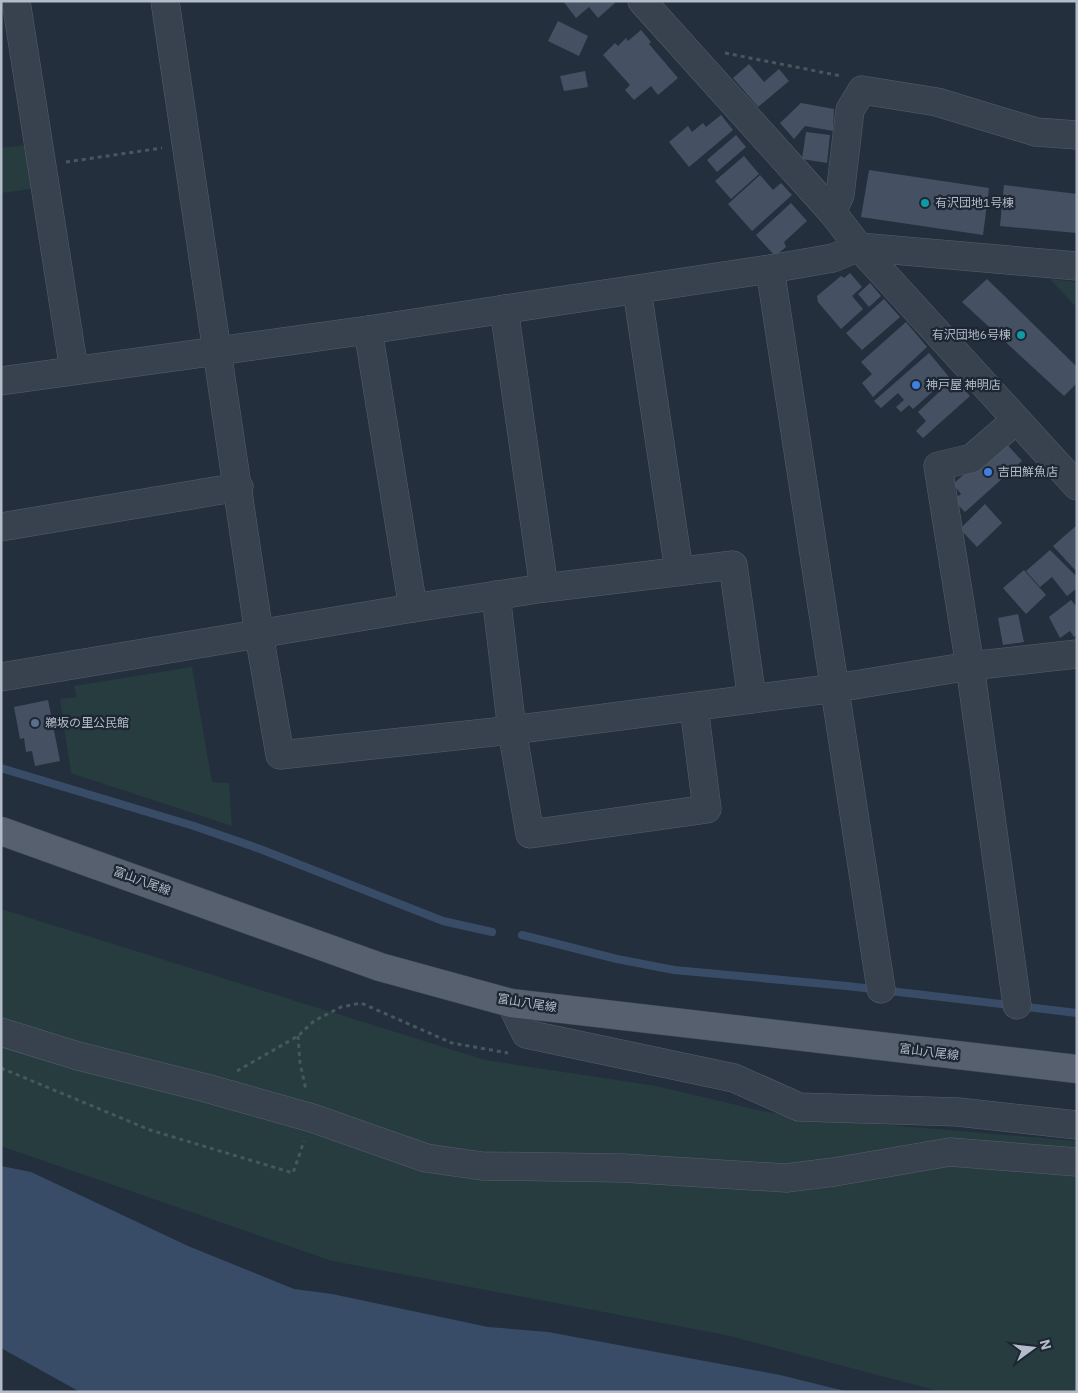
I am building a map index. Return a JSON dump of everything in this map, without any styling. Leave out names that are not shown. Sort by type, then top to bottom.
[{"type":"main road","name":"富山八尾線","points":[[1,830],[380,967],[512,1003],[1077,1069]]},
{"type":"street","points":[[16,1],[74,370]]},
{"type":"street","points":[[165,1],[239,487],[259,634],[280,755],[512,730],[694,707],[836,688],[970,666],[1077,654]]},
{"type":"street","points":[[642,1],[832,212],[859,247],[1077,486]]},
{"type":"street","points":[[832,212],[840,195],[850,110],[862,90],[938,102],[1036,132],[1077,135]]},
{"type":"street","points":[[1,381],[637,290],[833,258],[859,247],[1077,266]]},
{"type":"street","points":[[770,269],[881,989]]},
{"type":"street","points":[[637,290],[679,571]]},
{"type":"street","points":[[504,309],[544,588]]},
{"type":"street","points":[[368,330],[413,608]]},
{"type":"street","points":[[1016,420],[972,458],[938,466],[970,666],[1017,1005]]},
{"type":"street","points":[[1,527],[239,487]]},
{"type":"street","points":[[1,677],[496,595],[733,565],[752,699]]},
{"type":"street","points":[[496,595],[512,730],[530,834],[706,809],[694,707]]},
{"type":"street","points":[[512,1003],[526,1034],[734,1078],[799,1107],[958,1112],[1077,1125]]},
{"type":"street","points":[[1,1032],[78,1056],[206,1088],[312,1118],[426,1158],[482,1166],[622,1168],[786,1178],[834,1172],[950,1152],[1077,1162]]},
{"type":"path","points":[[719,52],[851,78],[862,90]]},
{"type":"path","points":[[41,166],[186,144]]},
{"type":"path","points":[[206,1088],[298,1036],[314,1021],[341,1007],[361,1003],[452,1043],[510,1054]]},
{"type":"path","points":[[1,1068],[150,1130],[293,1173],[312,1118],[300,1063],[298,1036]]},
{"type":"green space","points":[[26,145],[32,189],[1,193],[1,148]]},
{"type":"green space","points":[[1050,279],[1077,282],[1077,308]]},
{"type":"green space","points":[[192,667],[212,782],[229,783],[232,826],[71,773],[60,699],[77,697],[74,686]]},
{"type":"green space","points":[[1,909],[485,1060],[656,1086],[762,1111],[819,1119],[1077,1141],[1077,1392],[942,1392],[726,1335],[332,1261],[1,1146]]},
{"type":"water","points":[[1,1166],[31,1172],[188,1246],[294,1289],[332,1294],[488,1327],[548,1332],[780,1375],[849,1392],[80,1392],[1,1348]]},
{"type":"building","points":[[563,1],[614,1],[615,3],[598,18],[589,7],[576,18]]},
{"type":"building","points":[[558,21],[588,36],[579,56],[548,41]]},
{"type":"building","points":[[641,30],[651,42],[649,44],[678,78],[658,95],[651,86],[634,100],[625,90],[630,85],[603,55],[615,43],[618,46],[626,38],[628,41]]},
{"type":"building","points":[[749,64],[764,82],[779,69],[789,81],[758,107],[733,78]]},
{"type":"building","points":[[585,71],[588,87],[564,91],[560,76]]},
{"type":"building","points":[[801,103],[834,109],[833,131],[805,126],[794,139],[780,123]]},
{"type":"building","points":[[721,115],[733,130],[689,167],[669,142],[688,126],[692,132],[703,123],[706,127]]},
{"type":"building","points":[[806,132],[830,135],[827,163],[802,159]]},
{"type":"building","points":[[736,135],[746,147],[717,172],[707,160]]},
{"type":"building","points":[[744,156],[759,174],[731,199],[715,181]]},
{"type":"building","name":"有沢団地1号棟","points":[[869,170],[989,188],[983,235],[861,217]]},
{"type":"building","points":[[760,175],[773,190],[781,183],[792,195],[752,231],[728,204]]},
{"type":"building","points":[[1004,185],[1077,194],[1077,233],[1000,226]]},
{"type":"building","points":[[791,203],[807,221],[784,242],[786,247],[775,256],[756,235]]},
{"type":"building","points":[[850,273],[862,287],[852,296],[863,309],[841,329],[818,302],[817,296],[841,276],[844,278]]},
{"type":"building","name":"有沢団地6号棟","points":[[987,279],[1077,367],[1077,383],[1064,396],[962,302]]},
{"type":"building","points":[[870,283],[881,296],[869,307],[858,294]]},
{"type":"building","points":[[884,299],[900,317],[862,350],[846,333]]},
{"type":"building","points":[[906,322],[927,347],[873,397],[862,383],[872,374],[861,362]]},
{"type":"building","name":"神戸屋 神明店","points":[[929,353],[949,377],[913,409],[909,405],[901,412],[896,407],[904,400],[898,393],[881,408],[874,401]]},
{"type":"building","points":[[954,378],[970,396],[923,438],[916,431],[926,421],[918,412]]},
{"type":"building","name":"吉田鮮魚店","points":[[1003,440],[1022,461],[965,512],[953,500],[961,494],[953,484]]},
{"type":"building","points":[[985,504],[1002,523],[977,547],[960,529]]},
{"type":"building","points":[[1077,525],[1077,568],[1075,570],[1053,546]]},
{"type":"building","points":[[1050,550],[1075,575],[1077,573],[1077,588],[1067,596],[1052,577],[1040,587],[1026,571]]},
{"type":"building","points":[[1024,570],[1046,595],[1026,614],[1003,588]]},
{"type":"building","points":[[1071,600],[1077,607],[1077,635],[1074,637],[1070,631],[1060,638],[1049,617]]},
{"type":"building","points":[[1018,614],[1024,642],[1003,645],[998,618]]},
{"type":"building","name":"鵜坂の里公民館","points":[[48,700],[60,761],[35,766],[32,751],[26,752],[24,738],[20,739],[14,707]]},
{"type":"waterway","points":[[1,768],[194,826],[260,849],[443,921],[492,932]]},
{"type":"waterway","points":[[522,935],[617,959],[674,970],[847,986],[1077,1013]]},
{"type":"place","name":"有沢団地1号棟","points":[[925,203]]},
{"type":"place","name":"有沢団地6号棟","points":[[1021,335]]},
{"type":"place","name":"神戸屋 神明店","points":[[916,385]]},
{"type":"place","name":"吉田鮮魚店","points":[[988,472]]},
{"type":"place","name":"鵜坂の里公民館","points":[[35,723]]}]
